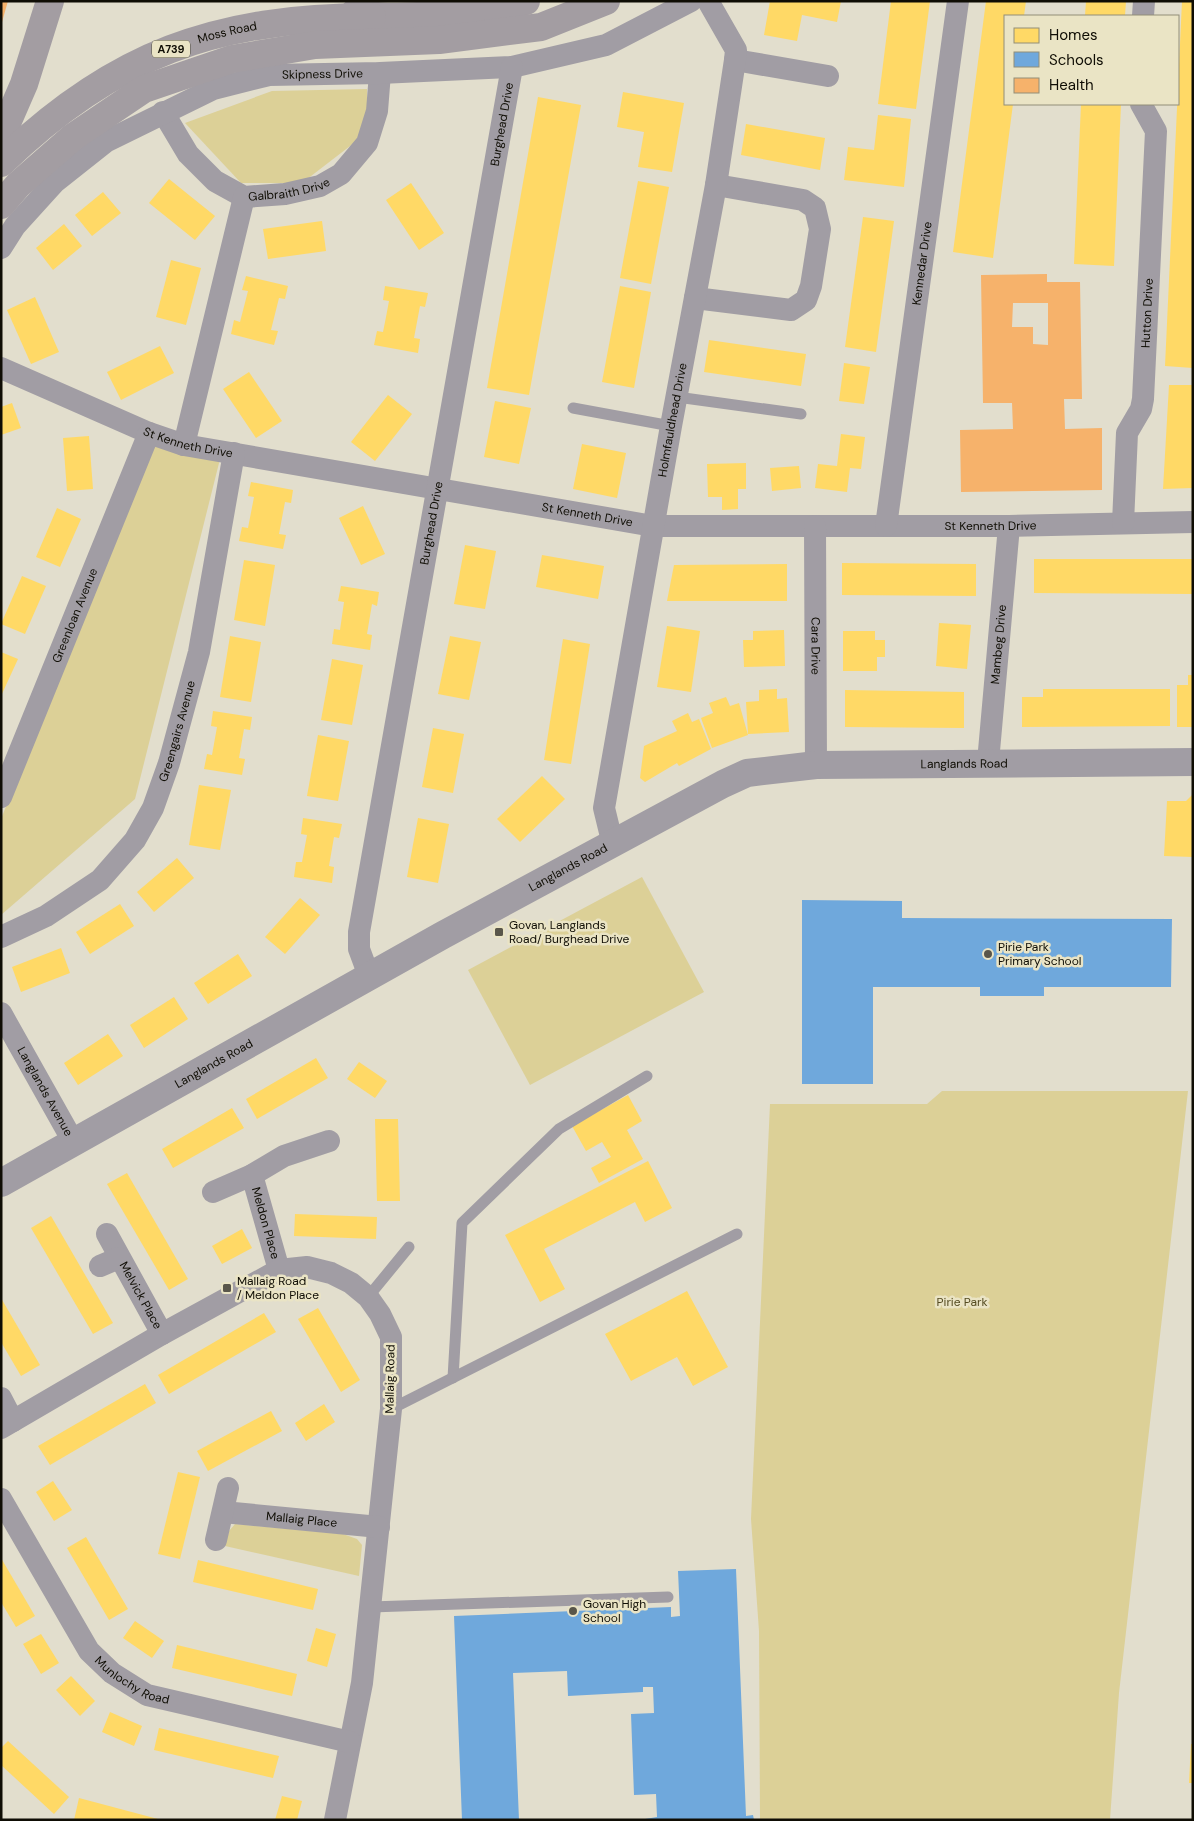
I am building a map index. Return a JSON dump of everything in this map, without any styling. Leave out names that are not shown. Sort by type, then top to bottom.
[{"type":"main road","points":[[1,137],[24,84],[50,1]]},
{"type":"main road","points":[[293,1],[372,17]]},
{"type":"main road","name":"A739","points":[[372,17],[445,14],[499,8],[526,1]]},
{"type":"main road","name":"A739","points":[[1,205],[18,185],[73,137],[144,89],[232,59],[315,45],[438,40],[541,26],[606,1]]},
{"type":"main road","name":"Moss Road","points":[[1,163],[31,134],[76,98],[115,74],[200,37],[244,26],[294,19],[372,17]]},
{"type":"street","name":"Skipness Drive","points":[[1,248],[15,226],[54,183],[107,141],[213,89],[269,75],[380,74],[512,67],[606,45],[691,1]]},
{"type":"street","name":"Holmfauldhead Drive","points":[[613,845],[604,808],[676,397],[716,185],[735,60],[736,50],[708,1]]},
{"type":"street","name":"Kennedar Drive","points":[[886,526],[958,1]]},
{"type":"street","points":[[1143,15],[1144,1]]},
{"type":"street","points":[[735,60],[828,76]]},
{"type":"street","name":"Burghead Drive","points":[[369,976],[359,949],[359,932],[436,488],[512,67]]},
{"type":"street","name":"Galbraith Drive","points":[[163,112],[188,154],[215,181],[244,197],[284,194],[320,186],[341,174],[367,143],[378,111],[380,74]]},
{"type":"street","name":"Hutton Drive","points":[[1124,523],[1127,433],[1141,409],[1143,398],[1156,131],[1142,105]]},
{"type":"street","points":[[695,298],[791,310],[806,300],[811,286],[820,229],[815,208],[803,200],[716,185]]},
{"type":"street","points":[[184,445],[244,197]]},
{"type":"street","name":"St Kenneth Drive","points":[[1,368],[149,433],[184,445],[654,526],[1009,526],[1193,522]]},
{"type":"street","name":"Greenloan Avenue","points":[[1,797],[149,433]]},
{"type":"street","name":"Greengairs Avenue","points":[[1,937],[46,916],[100,880],[135,840],[153,808],[169,764],[199,652],[234,453]]},
{"type":"street","name":"Cara Drive","points":[[815,526],[816,764]]},
{"type":"street","name":"Mambeg Drive","points":[[988,762],[1009,526]]},
{"type":"street","name":"Langlands Road","points":[[1,1183],[369,976],[723,784],[747,773],[816,764],[1193,762]]},
{"type":"street","name":"Langlands Avenue","points":[[1,1013],[74,1143]]},
{"type":"street","name":"Meldon Place","points":[[213,1192],[252,1175],[284,1156],[329,1141]]},
{"type":"street","name":"Meldon Place","points":[[252,1175],[279,1270]]},
{"type":"street","name":"Melvick Place","points":[[107,1234],[110,1262],[162,1334]]},
{"type":"street","name":"Mallaig Road","points":[[7,1425],[162,1334],[279,1270],[307,1267],[331,1273],[351,1283],[368,1297],[380,1314],[391,1337],[391,1409],[362,1683],[334,1820]]},
{"type":"street","points":[[1,1398],[7,1425]]},
{"type":"street","points":[[216,1540],[228,1488]]},
{"type":"street","name":"Munlochy Road","points":[[1,1499],[89,1651],[112,1673],[147,1695],[350,1742]]},
{"type":"street","name":"Mallaig Place","points":[[224,1512],[379,1527]]},
{"type":"lane","points":[[676,397],[801,414]]},
{"type":"lane","points":[[573,408],[671,426]]},
{"type":"lane","points":[[453,1378],[462,1223],[559,1129],[647,1076]]},
{"type":"lane","points":[[391,1409],[737,1234]]},
{"type":"lane","points":[[368,1297],[409,1247]]},
{"type":"lane","points":[[371,1607],[668,1597]]},
{"type":"green space","points":[[367,89],[367,133],[302,183],[241,183],[185,123],[272,91]]},
{"type":"green space","points":[[151,443],[220,459],[135,799],[1,915],[1,819]]},
{"type":"green space","points":[[642,877],[704,992],[530,1085],[468,970]]},
{"type":"green space","name":"Pirie Park","points":[[942,1091],[1188,1091],[1119,1693],[1110,1820],[760,1820],[759,1631],[751,1519],[770,1104],[927,1104]]},
{"type":"green space","points":[[235,1524],[343,1534],[357,1539],[362,1545],[359,1576],[225,1546],[229,1531]]},
{"type":"building: Homes","points":[[770,1],[841,1],[837,22],[802,15],[797,41],[764,35]]},
{"type":"building: Homes","points":[[891,1],[930,1],[916,109],[878,104]]},
{"type":"building: Homes","points":[[986,1],[1026,1],[1024,15],[1004,15],[1004,105],[1013,105],[993,258],[953,252]]},
{"type":"building: Homes","points":[[1086,1],[1126,1],[1125,15],[1085,15]]},
{"type":"building: Homes","points":[[1182,1],[1193,1],[1193,368],[1165,366],[1177,105],[1179,105]]},
{"type":"building: Homes","points":[[623,92],[684,103],[672,172],[638,167],[644,132],[617,127]]},
{"type":"building: Homes","points":[[538,97],[581,105],[529,395],[487,388]]},
{"type":"building: Homes","points":[[1081,105],[1121,105],[1114,266],[1074,264]]},
{"type":"building: Homes","points":[[878,115],[911,119],[904,187],[844,180],[848,147],[874,150]]},
{"type":"building: Homes","points":[[746,124],[825,138],[820,170],[741,155]]},
{"type":"building: Homes","points":[[169,179],[215,216],[195,240],[149,203]]},
{"type":"building: Homes","points":[[638,181],[669,187],[651,284],[620,278]]},
{"type":"building: Homes","points":[[411,183],[444,233],[419,250],[386,200]]},
{"type":"building: Homes","points":[[103,192],[121,213],[92,236],[75,215]]},
{"type":"building: Homes","points":[[863,217],[894,221],[876,352],[845,347]]},
{"type":"building: Homes","points":[[322,221],[326,251],[268,259],[263,229]]},
{"type":"building: Homes","points":[[64,224],[82,246],[53,270],[36,248]]},
{"type":"building: Homes","points":[[171,260],[201,268],[186,325],[156,317]]},
{"type":"building: Homes","points":[[246,276],[288,286],[285,299],[279,298],[271,330],[278,331],[274,345],[231,334],[234,320],[240,322],[248,291],[242,290]]},
{"type":"building: Homes","points":[[385,286],[428,293],[425,307],[420,306],[414,338],[420,339],[418,353],[374,345],[377,331],[383,332],[389,301],[383,300]]},
{"type":"building: Homes","points":[[620,286],[651,292],[634,388],[602,382]]},
{"type":"building: Homes","points":[[35,297],[59,352],[31,364],[7,310]]},
{"type":"building: Homes","points":[[709,340],[806,354],[801,386],[704,372]]},
{"type":"building: Homes","points":[[160,346],[174,373],[121,400],[107,372]]},
{"type":"building: Homes","points":[[844,363],[870,367],[864,404],[839,401]]},
{"type":"building: Homes","points":[[249,372],[282,421],[256,438],[223,389]]},
{"type":"building: Homes","points":[[1169,385],[1193,385],[1193,488],[1163,489]]},
{"type":"building: Homes","points":[[388,395],[412,414],[375,461],[351,442]]},
{"type":"building: Homes","points":[[495,401],[531,408],[519,464],[484,457]]},
{"type":"building: Homes","points":[[12,403],[21,428],[1,435],[1,407]]},
{"type":"building: Homes","points":[[841,434],[865,437],[861,469],[850,468],[847,492],[815,488],[818,464],[837,466]]},
{"type":"building: Homes","points":[[89,436],[93,489],[67,491],[63,438]]},
{"type":"building: Homes","points":[[582,444],[626,453],[617,498],[573,489]]},
{"type":"building: Homes","points":[[746,463],[746,489],[738,489],[738,509],[722,510],[722,497],[708,497],[707,464]]},
{"type":"building: Homes","points":[[799,466],[801,488],[772,491],[770,468]]},
{"type":"building: Homes","points":[[251,482],[293,490],[291,503],[285,502],[279,534],[286,535],[283,549],[239,541],[242,527],[248,528],[254,497],[248,496]]},
{"type":"building: Homes","points":[[363,506],[385,554],[361,565],[339,518]]},
{"type":"building: Homes","points":[[57,508],[81,519],[60,567],[36,557]]},
{"type":"building: Homes","points":[[465,545],[496,551],[485,609],[454,604]]},
{"type":"building: Homes","points":[[542,555],[604,566],[598,599],[536,587]]},
{"type":"building: Homes","points":[[1034,559],[1193,559],[1193,594],[1034,593]]},
{"type":"building: Homes","points":[[244,560],[275,565],[265,626],[234,620]]},
{"type":"building: Homes","points":[[842,563],[976,564],[976,596],[842,595]]},
{"type":"building: Homes","points":[[787,564],[787,601],[667,601],[674,565]]},
{"type":"building: Homes","points":[[22,576],[46,586],[25,634],[1,624]]},
{"type":"building: Homes","points":[[341,586],[379,592],[377,606],[372,604],[367,634],[372,635],[370,650],[332,644],[334,629],[340,630],[344,602],[338,601]]},
{"type":"building: Homes","points":[[939,623],[971,625],[967,669],[936,666]]},
{"type":"building: Homes","points":[[667,626],[700,631],[691,692],[657,687]]},
{"type":"building: Homes","points":[[784,630],[785,666],[744,667],[743,640],[753,640],[753,631]]},
{"type":"building: Homes","points":[[843,631],[875,631],[875,640],[885,640],[885,657],[877,657],[877,671],[843,671]]},
{"type":"building: Homes","points":[[230,636],[261,642],[251,702],[220,697]]},
{"type":"building: Homes","points":[[450,636],[481,642],[469,700],[438,694]]},
{"type":"building: Homes","points":[[563,639],[590,644],[571,764],[544,760]]},
{"type":"building: Homes","points":[[1,652],[18,659],[1,696]]},
{"type":"building: Homes","points":[[332,659],[363,665],[352,725],[321,720]]},
{"type":"building: Homes","points":[[1188,675],[1193,675],[1193,727],[1177,727],[1177,685],[1188,685]]},
{"type":"building: Homes","points":[[777,689],[777,699],[787,698],[789,732],[748,734],[746,702],[759,701],[759,690]]},
{"type":"building: Homes","points":[[1043,689],[1170,689],[1170,726],[1022,727],[1022,697],[1043,697]]},
{"type":"building: Homes","points":[[845,690],[964,692],[964,728],[845,727]]},
{"type":"building: Homes","points":[[726,697],[730,706],[739,703],[748,735],[712,748],[701,718],[713,713],[709,703]]},
{"type":"building: Homes","points":[[213,711],[252,717],[250,730],[244,729],[239,758],[245,759],[242,775],[204,769],[207,754],[212,755],[217,727],[211,726]]},
{"type":"building: Homes","points":[[688,713],[692,722],[699,719],[711,749],[679,766],[677,763],[645,782],[640,778],[644,746],[677,731],[672,721]]},
{"type":"building: Homes","points":[[433,728],[464,734],[453,793],[422,787]]},
{"type":"building: Homes","points":[[318,735],[349,741],[338,801],[307,796]]},
{"type":"building: Homes","points":[[542,776],[565,799],[520,842],[497,819]]},
{"type":"building: Homes","points":[[199,785],[231,790],[220,850],[189,845]]},
{"type":"building: Homes","points":[[1193,794],[1193,857],[1164,856],[1167,801],[1186,801]]},
{"type":"building: Homes","points":[[303,818],[342,824],[339,838],[334,837],[329,866],[334,867],[332,883],[294,877],[296,862],[302,862],[307,835],[301,834]]},
{"type":"building: Homes","points":[[418,818],[449,824],[438,883],[407,877]]},
{"type":"building: Homes","points":[[177,858],[194,878],[154,912],[137,892]]},
{"type":"building: Homes","points":[[300,898],[320,915],[285,954],[265,937]]},
{"type":"building: Homes","points":[[120,904],[134,926],[90,954],[76,932]]},
{"type":"building: Homes","points":[[61,948],[70,973],[21,992],[12,967]]},
{"type":"building: Homes","points":[[238,954],[252,976],[208,1004],[194,983]]},
{"type":"building: Homes","points":[[174,997],[188,1019],[144,1048],[130,1025]]},
{"type":"building: Homes","points":[[108,1034],[123,1056],[78,1085],[64,1063]]},
{"type":"building: Homes","points":[[316,1058],[328,1078],[257,1119],[246,1099]]},
{"type":"building: Homes","points":[[359,1062],[387,1081],[375,1098],[347,1079]]},
{"type":"building: Homes","points":[[628,1095],[642,1121],[627,1130],[643,1159],[599,1183],[591,1168],[611,1157],[602,1142],[586,1151],[572,1126]]},
{"type":"building: Homes","points":[[232,1108],[244,1128],[173,1168],[162,1149]]},
{"type":"building: Homes","points":[[375,1119],[398,1119],[400,1201],[377,1201]]},
{"type":"building: Homes","points":[[648,1161],[672,1208],[645,1222],[635,1202],[544,1249],[565,1289],[540,1302],[505,1235]]},
{"type":"building: Homes","points":[[127,1173],[188,1279],[169,1290],[107,1184]]},
{"type":"building: Homes","points":[[295,1214],[377,1217],[376,1239],[294,1236]]},
{"type":"building: Homes","points":[[51,1216],[113,1323],[93,1334],[31,1228]]},
{"type":"building: Homes","points":[[242,1229],[252,1248],[222,1264],[212,1246]]},
{"type":"building: Homes","points":[[687,1291],[728,1367],[693,1386],[677,1357],[631,1381],[605,1334]]},
{"type":"building: Homes","points":[[1,1298],[40,1365],[21,1376],[1,1342]]},
{"type":"building: Homes","points":[[318,1308],[360,1380],[341,1392],[298,1319]]},
{"type":"building: Homes","points":[[264,1313],[276,1332],[169,1394],[158,1375]]},
{"type":"building: Homes","points":[[145,1384],[156,1403],[50,1465],[38,1446]]},
{"type":"building: Homes","points":[[324,1404],[335,1422],[306,1441],[295,1423]]},
{"type":"building: Homes","points":[[271,1411],[282,1431],[208,1471],[197,1451]]},
{"type":"building: Homes","points":[[178,1472],[200,1477],[180,1559],[158,1554]]},
{"type":"building: Homes","points":[[53,1481],[72,1510],[54,1521],[36,1492]]},
{"type":"building: Homes","points":[[86,1537],[128,1609],[109,1620],[67,1548]]},
{"type":"building: Homes","points":[[1,1558],[35,1616],[16,1627],[1,1602]]},
{"type":"building: Homes","points":[[198,1560],[318,1589],[313,1610],[193,1582]]},
{"type":"building: Homes","points":[[135,1621],[164,1641],[152,1658],[123,1638]]},
{"type":"building: Homes","points":[[316,1628],[336,1634],[327,1667],[307,1661]]},
{"type":"building: Homes","points":[[41,1634],[59,1663],[41,1674],[23,1644]]},
{"type":"building: Homes","points":[[177,1645],[297,1674],[292,1696],[172,1668]]},
{"type":"building: Homes","points":[[71,1676],[95,1701],[80,1716],[56,1690]]},
{"type":"building: Homes","points":[[110,1712],[142,1726],[134,1746],[102,1732]]},
{"type":"building: Homes","points":[[159,1728],[279,1756],[273,1778],[154,1750]]},
{"type":"building: Homes","points":[[8,1741],[69,1797],[54,1814],[1,1765],[1,1748]]},
{"type":"building: Homes","points":[[1191,1744],[1193,1744],[1193,1783],[1189,1783]]},
{"type":"building: Homes","points":[[282,1796],[302,1801],[297,1820],[275,1820]]},
{"type":"building: Homes","points":[[79,1798],[158,1819],[158,1820],[74,1820]]},
{"type":"building: Schools","points":[[802,900],[902,901],[902,918],[1172,919],[1171,987],[1044,987],[1044,996],[980,996],[980,987],[873,987],[873,1084],[802,1084]]},
{"type":"building: Schools","points":[[736,1569],[746,1816],[753,1815],[754,1820],[639,1820],[657,1817],[656,1794],[634,1795],[631,1714],[654,1713],[653,1687],[643,1687],[643,1692],[568,1696],[567,1671],[513,1673],[519,1820],[462,1820],[454,1616],[671,1607],[671,1617],[680,1616],[678,1571]]},
{"type":"building: Health","points":[[1,1],[8,1],[2,22],[1,22]]},
{"type":"building: Health","points":[[1047,274],[1047,282],[1080,282],[1082,399],[1064,399],[1065,429],[1102,428],[1102,490],[961,492],[960,430],[1013,429],[1012,403],[983,403],[981,275]],"holes":[[[1013,303],[1048,303],[1048,345],[1033,344],[1033,327],[1012,327]]]},
{"type":"place","name":"Govan, Langlands Road/ Burghead Drive","points":[[499,932]]},
{"type":"place","name":"Pirie Park Primary School","points":[[988,954]]},
{"type":"place","name":"Mallaig Road / Meldon Place","points":[[227,1288]]},
{"type":"place","name":"Govan High School","points":[[573,1611]]}]
